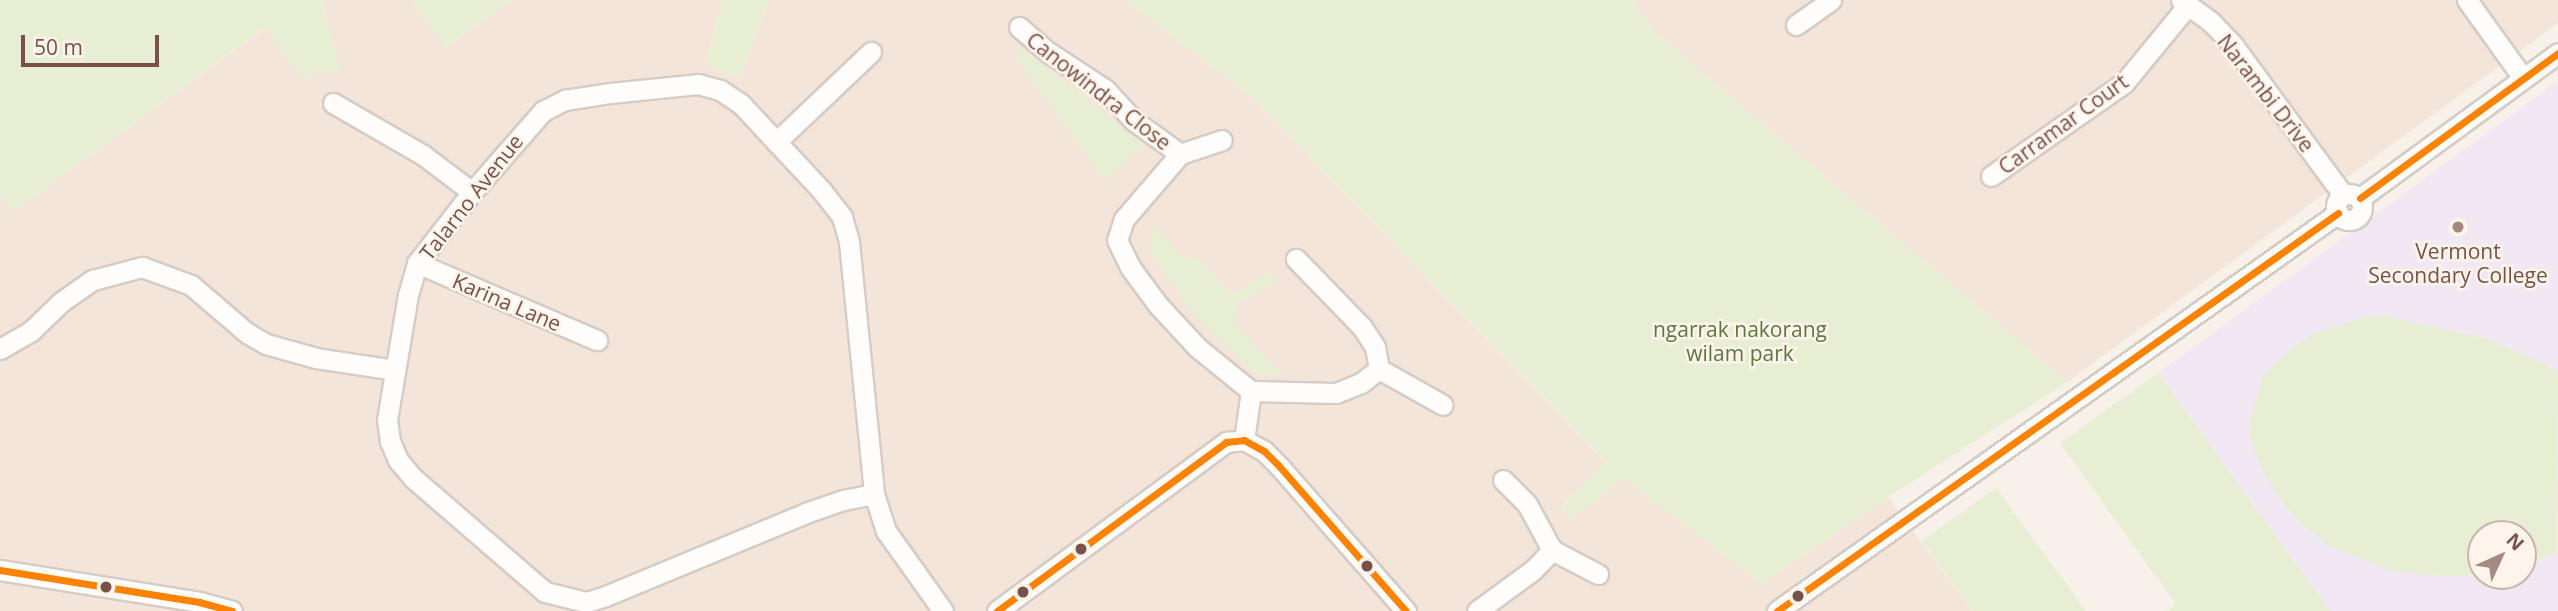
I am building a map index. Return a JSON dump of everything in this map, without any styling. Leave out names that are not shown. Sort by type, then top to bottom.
[{"type":"street","points":[[1796,25],[1831,0]]},
{"type":"street","points":[[2468,0],[2524,78]]},
{"type":"street","name":"Carramar Court","points":[[1991,176],[2124,83],[2185,2]]},
{"type":"street","name":"Narambi Drive","points":[[2185,2],[2233,45],[2347,202]]},
{"type":"street","name":"Canowindra Close","points":[[1019,27],[1048,52],[1106,90],[1133,120],[1180,154]]},
{"type":"street","points":[[776,142],[871,52]]},
{"type":"street","points":[[1781,610],[2558,53]]},
{"type":"street","name":"Talarno Avenue","points":[[874,494],[843,500],[806,513],[586,602],[545,592],[413,478],[398,460],[387,420],[408,295],[417,263],[472,192],[543,111],[565,100],[698,84],[720,90],[741,104],[842,217],[849,242],[874,494],[886,531],[943,611]]},
{"type":"street","points":[[333,103],[423,155],[472,192]]},
{"type":"street","name":"Canowindra Close","points":[[1222,140],[1180,154],[1124,219],[1117,240],[1130,267],[1158,305],[1198,348],[1251,391]]},
{"type":"street","points":[[1296,259],[1362,327],[1376,347],[1379,369]]},
{"type":"street","name":"Karina Lane","points":[[417,263],[597,340]]},
{"type":"street","points":[[0,349],[31,331],[61,302],[93,280],[142,267],[191,285],[247,333],[266,344],[316,358],[395,370]]},
{"type":"street","points":[[1244,440],[1251,391],[1336,393],[1361,383],[1379,369]]},
{"type":"street","points":[[1379,369],[1443,405]]},
{"type":"street","points":[[997,611],[1226,442],[1244,440],[1264,451],[1279,466],[1406,611]]},
{"type":"street","points":[[1503,481],[1527,505],[1552,550],[1598,574]]},
{"type":"street","points":[[1477,611],[1525,576],[1552,550]]},
{"type":"street","points":[[0,570],[199,602],[232,611]]},
{"type":"shaded area","points":[[322,0],[411,0],[446,47],[511,0],[723,0],[705,64],[740,78],[769,0],[1125,0],[1251,97],[1605,461],[1562,506],[1572,519],[1623,477],[1762,584],[1888,497],[1972,611],[0,611],[0,194],[14,211],[266,27],[304,79],[324,71],[340,73]]},
{"type":"shaded area","points":[[1632,0],[2558,0],[2558,23],[2067,382],[1656,34]]},
{"type":"shaded area","name":"Vermont Secondary College","points":[[2558,81],[2558,611],[2330,611],[2158,373]]},
{"type":"green space","points":[[0,0],[322,0],[341,74],[324,71],[304,80],[265,27],[13,212],[0,194]]},
{"type":"green space","points":[[411,0],[511,0],[445,47]]},
{"type":"green space","points":[[723,0],[769,0],[740,78],[705,64]]},
{"type":"green space","name":"ngarrak nakorang wilam park","points":[[1125,0],[1632,0],[1656,34],[2067,382],[1888,497],[1762,584],[1623,478],[1572,519],[1562,507],[1605,460],[1251,97]]},
{"type":"green space","points":[[1024,49],[1143,145],[1105,181],[1015,56]]},
{"type":"green space","points":[[1152,225],[1184,258],[1200,259],[1231,294],[1271,272],[1279,280],[1239,303],[1232,321],[1285,376],[1255,373],[1195,315],[1150,252]]},
{"type":"green space","points":[[2385,316],[2490,340],[2558,371],[2557,552],[2537,560],[2537,520],[2467,520],[2467,576],[2455,577],[2393,571],[2331,547],[2301,523],[2278,497],[2257,459],[2248,430],[2263,376],[2287,352],[2313,334],[2366,317]]},
{"type":"green space","points":[[2158,373],[2330,611],[2167,611],[2176,604],[2060,443]]},
{"type":"green space","points":[[1996,488],[2086,611],[1972,611],[1922,541]]},
{"type":"transit line","points":[[2360,198],[2558,53]]},
{"type":"transit line","points":[[1777,611],[2338,213]]},
{"type":"transit line","points":[[997,611],[1226,442],[1244,440],[1264,451],[1279,466],[1406,611]]},
{"type":"transit line","points":[[0,570],[199,602],[232,611]]},
{"type":"place","name":"Vermont Secondary College","points":[[2458,227]]}]
